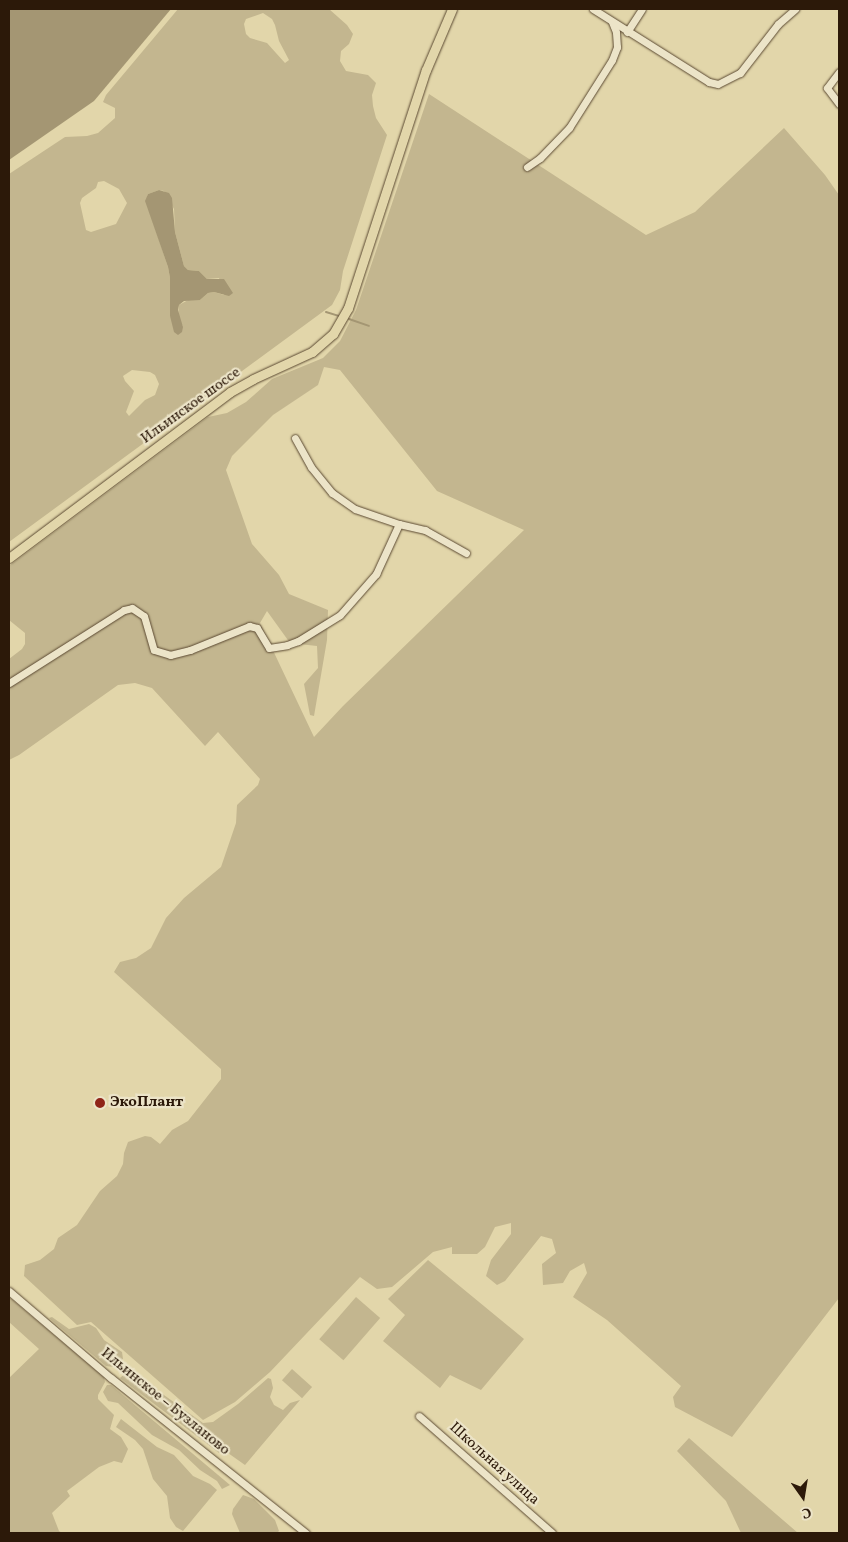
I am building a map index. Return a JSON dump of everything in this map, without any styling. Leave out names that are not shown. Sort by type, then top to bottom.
[{"type":"main road","name":"Ильинское шоссе","points":[[9,558],[230,392],[253,379],[312,352],[333,334],[348,308],[426,70],[452,9]]},
{"type":"street","points":[[593,9],[709,82],[718,84],[740,73],[778,24],[795,9]]},
{"type":"street","points":[[627,32],[642,9]]},
{"type":"street","points":[[527,167],[540,158],[569,128],[612,60],[617,47],[616,32],[612,21]]},
{"type":"street","points":[[839,72],[828,88],[839,104]]},
{"type":"street","points":[[295,438],[311,467],[332,493],[355,509],[425,530],[466,553]]},
{"type":"street","points":[[9,683],[124,610],[132,608],[144,616],[154,650],[170,655],[190,650],[239,628],[249,626],[257,628],[268,648],[298,641],[340,615],[376,574],[400,524]]},
{"type":"street","name":"Ильинское – Бузланово","points":[[9,1291],[111,1378],[306,1533]]},
{"type":"street","name":"Школьная улица","points":[[419,1416],[552,1533]]},
{"type":"shaded area","points":[[9,9],[171,9],[94,101],[9,160]]},
{"type":"shaded area","points":[[178,9],[329,9],[347,25],[353,34],[349,44],[341,51],[340,61],[346,71],[368,75],[376,83],[372,95],[373,106],[376,118],[387,135],[343,271],[340,290],[332,305],[9,542],[9,174],[65,137],[87,136],[98,133],[115,118],[115,108],[103,102],[106,95]],"holes":[[[263,13],[272,19],[279,41],[289,60],[285,63],[267,43],[250,38],[246,34],[244,24],[246,19]],[[104,181],[119,189],[127,203],[116,224],[91,232],[86,230],[80,203],[82,198],[96,188],[98,182]],[[159,190],[164,191],[174,209],[175,232],[184,266],[188,270],[199,271],[207,279],[219,278],[224,295],[214,292],[208,293],[200,300],[190,299],[179,305],[178,316],[183,327],[170,316],[170,278],[146,201],[148,194]],[[132,370],[150,372],[155,375],[159,384],[155,395],[145,400],[129,416],[126,412],[134,391],[123,376]]]},
{"type":"shaded area","points":[[429,94],[646,235],[695,212],[784,128],[825,175],[839,195],[839,1298],[732,1437],[675,1407],[673,1397],[681,1386],[607,1320],[573,1297],[587,1273],[584,1263],[570,1271],[563,1283],[543,1285],[542,1264],[556,1253],[552,1239],[541,1236],[505,1281],[497,1285],[486,1276],[491,1260],[511,1234],[511,1223],[495,1227],[485,1247],[477,1254],[452,1254],[452,1247],[433,1252],[392,1287],[377,1289],[360,1277],[270,1372],[235,1402],[203,1420],[91,1322],[77,1325],[24,1276],[25,1265],[40,1260],[54,1249],[58,1238],[77,1225],[100,1191],[117,1176],[123,1164],[128,1142],[145,1136],[151,1137],[160,1144],[172,1130],[188,1121],[221,1079],[221,1069],[114,972],[120,962],[136,958],[151,948],[166,918],[184,898],[221,867],[236,823],[237,805],[258,785],[260,779],[218,732],[205,746],[152,688],[135,683],[118,685],[19,755],[9,760],[9,659],[22,649],[25,644],[25,633],[9,620],[9,566],[208,417],[227,413],[246,402],[272,379],[323,358],[340,341],[356,310]],"holes":[[[324,367],[340,370],[437,491],[524,530],[343,706],[314,737],[260,623],[267,611],[290,643],[317,646],[318,668],[304,684],[310,715],[314,716],[327,640],[328,610],[289,594],[279,575],[252,544],[226,470],[232,456],[273,415],[318,385]]]},
{"type":"shaded area","points":[[159,190],[169,193],[172,198],[175,232],[184,266],[188,270],[199,271],[207,279],[224,279],[233,293],[229,296],[214,292],[208,293],[200,300],[184,301],[179,305],[178,310],[183,327],[182,332],[178,335],[174,332],[170,316],[170,278],[168,267],[145,201],[148,194]]},
{"type":"shaded area","points":[[428,1260],[524,1339],[481,1390],[450,1375],[440,1388],[383,1341],[405,1315],[388,1299]]},
{"type":"shaded area","points":[[9,1297],[104,1377],[105,1382],[98,1395],[98,1399],[114,1415],[110,1429],[121,1437],[128,1449],[122,1463],[114,1461],[99,1467],[67,1491],[70,1496],[52,1513],[59,1531],[62,1533],[9,1533],[9,1378],[39,1349],[9,1322]]},
{"type":"shaded area","points":[[356,1297],[380,1318],[343,1360],[319,1339]]},
{"type":"shaded area","points":[[52,1317],[69,1329],[89,1324],[96,1328],[104,1340],[122,1352],[123,1359],[113,1367],[106,1366],[49,1318]]},
{"type":"shaded area","points":[[292,1369],[312,1387],[302,1398],[282,1380]]},
{"type":"shaded area","points":[[129,1370],[203,1423],[213,1422],[238,1404],[268,1378],[271,1379],[273,1388],[270,1397],[274,1405],[283,1410],[290,1403],[300,1400],[245,1465],[228,1453],[219,1453],[120,1378]]},
{"type":"shaded area","points":[[107,1385],[111,1385],[230,1485],[222,1489],[217,1481],[200,1470],[179,1450],[152,1435],[118,1403],[108,1401],[103,1392]]},
{"type":"shaded area","points":[[121,1419],[157,1447],[174,1455],[193,1476],[210,1484],[217,1490],[183,1531],[176,1527],[170,1518],[167,1496],[153,1479],[143,1449],[135,1440],[116,1427]]},
{"type":"shaded area","points":[[689,1438],[798,1533],[741,1533],[726,1501],[677,1451]]},
{"type":"shaded area","points":[[243,1495],[254,1499],[275,1520],[279,1531],[277,1533],[240,1533],[232,1514],[233,1509]]},
{"type":"waterway","points":[[326,312],[339,316]]},
{"type":"waterway","points":[[349,319],[369,326]]},
{"type":"place","name":"ЭкоПлант","points":[[100,1103]]}]
